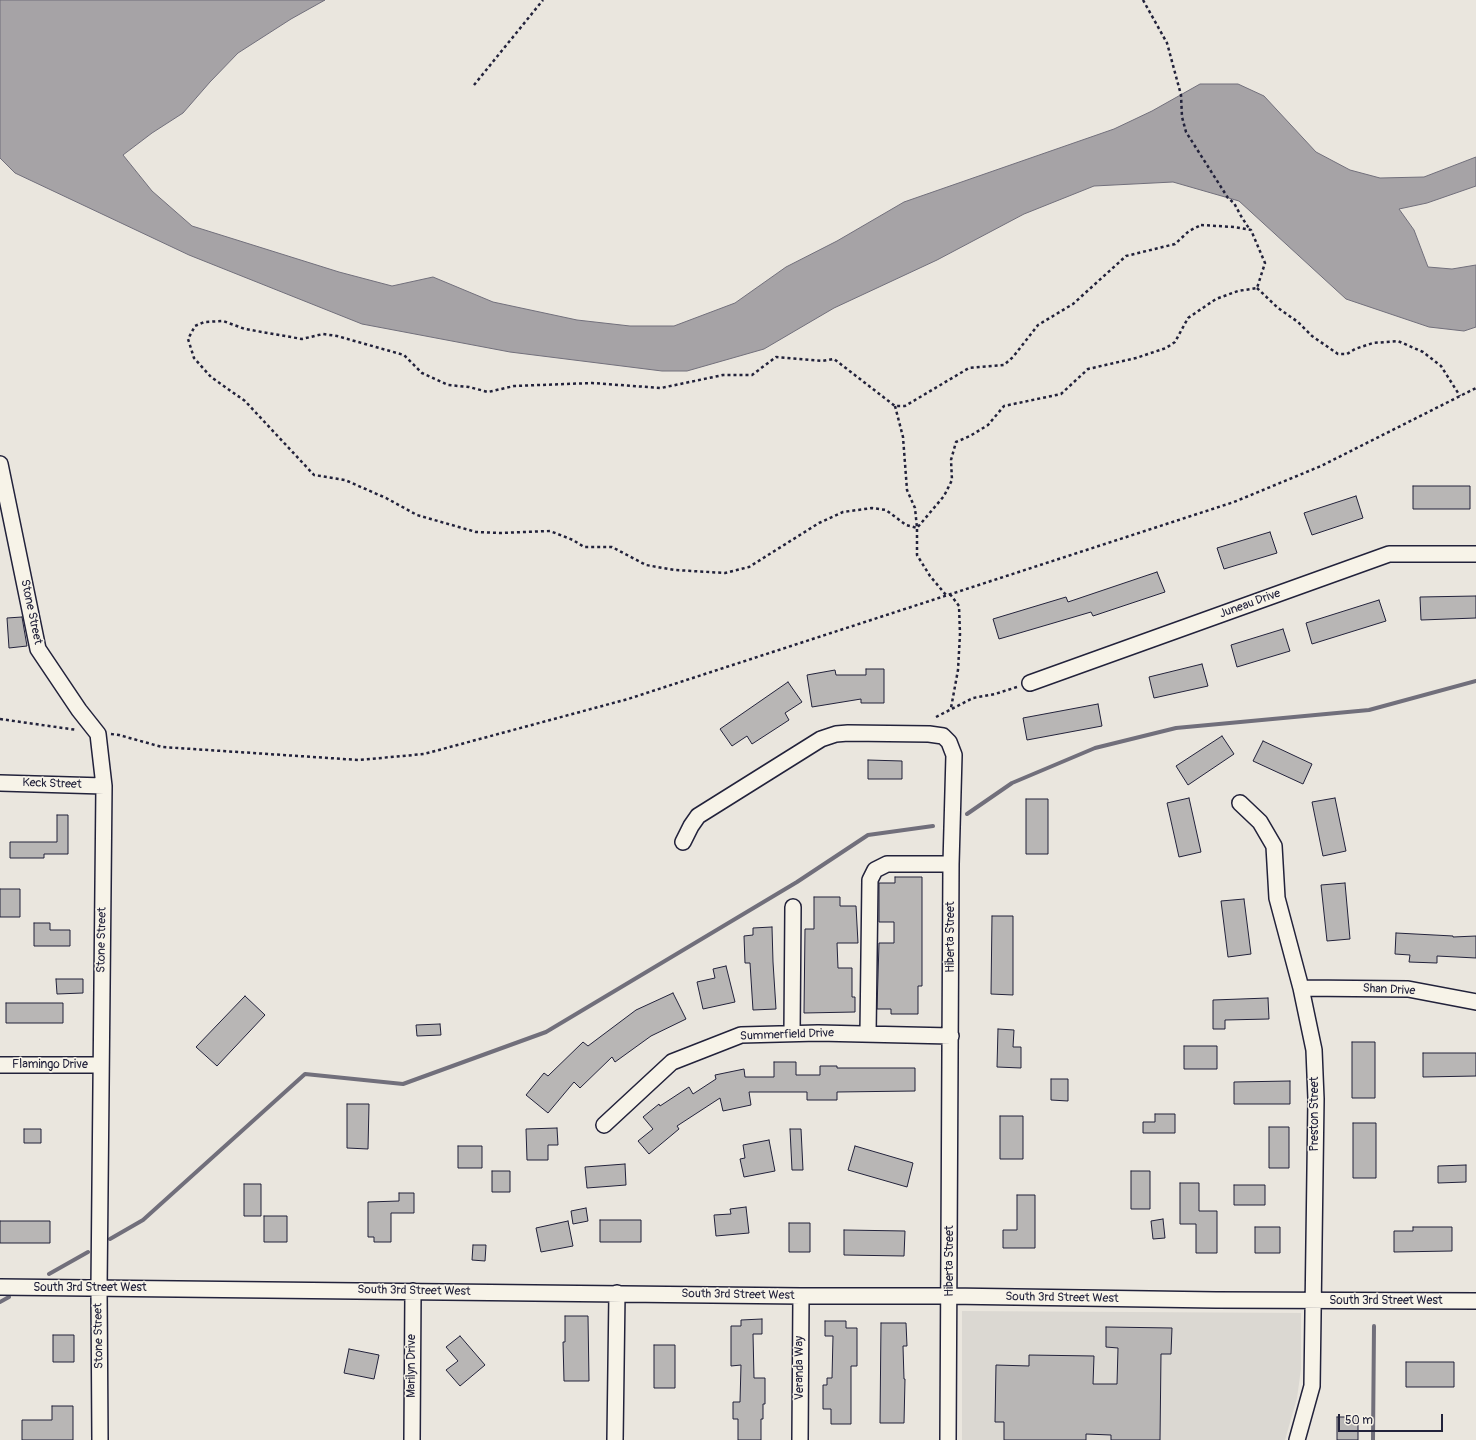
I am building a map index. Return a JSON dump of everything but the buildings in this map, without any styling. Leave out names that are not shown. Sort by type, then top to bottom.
[{"type":"street","name":"Stone Street","points":[[0,464],[38,649],[79,710],[98,734],[104,786],[98,1288],[100,1440]]},
{"type":"street","name":"Juneau Drive","points":[[1030,683],[1389,554],[1476,554]]},
{"type":"street","name":"Hiberta Street","points":[[683,842],[698,816],[821,739],[836,734],[848,733],[936,734],[943,736],[949,742],[954,755],[951,864],[948,1440]]},
{"type":"street","name":"Keck Street","points":[[0,783],[104,786]]},
{"type":"street","name":"Preston Street","points":[[1240,803],[1260,822],[1274,846],[1278,898],[1301,988],[1314,1050],[1316,1099],[1312,1386],[1297,1440]]},
{"type":"street","points":[[868,1034],[870,880],[875,870],[887,864],[951,864]]},
{"type":"street","points":[[792,1033],[793,908]]},
{"type":"street","name":"Shan Drive","points":[[1301,988],[1408,989],[1476,1002]]},
{"type":"street","name":"Summerfield Drive","points":[[604,1125],[672,1062],[741,1035],[792,1033],[951,1036]]},
{"type":"street","name":"Flamingo Drive","points":[[0,1065],[101,1065]]},
{"type":"street","name":"South 3rd Street West","points":[[0,1287],[1216,1300],[1476,1301]]},
{"type":"street","name":"Marilyn Drive","points":[[412,1440],[413,1291]]},
{"type":"street","points":[[615,1440],[617,1294]]},
{"type":"street","name":"Veranda Way","points":[[800,1296],[800,1440]]},
{"type":"path","points":[[474,85],[543,0]]},
{"type":"path","points":[[1143,0],[1167,43],[1181,95],[1182,117],[1186,132],[1228,198],[1234,203],[1251,230],[1265,263],[1257,288]]},
{"type":"path","points":[[917,528],[906,525],[886,510],[872,508],[843,512],[819,523],[749,567],[725,573],[675,570],[646,565],[612,547],[584,547],[573,540],[550,531],[501,534],[476,532],[417,514],[386,498],[345,480],[314,475],[244,401],[211,377],[194,358],[188,339],[195,326],[204,322],[223,321],[244,329],[302,339],[323,334],[337,336],[404,355],[422,373],[448,385],[469,387],[488,392],[514,386],[584,384],[661,388],[723,375],[752,375],[776,357],[822,361],[834,359],[895,406],[905,406],[969,368],[1004,365],[1013,357],[1038,325],[1073,304],[1126,256],[1175,244],[1189,231],[1201,225],[1234,227],[1251,230]]},
{"type":"path","points":[[1257,288],[1278,308],[1298,322],[1312,336],[1338,354],[1347,354],[1355,349],[1373,343],[1398,341],[1423,352],[1441,366],[1460,396]]},
{"type":"path","points":[[917,528],[944,496],[952,480],[951,460],[956,442],[970,436],[988,425],[1004,406],[1061,394],[1088,370],[1136,358],[1166,348],[1175,342],[1188,318],[1216,299],[1238,291],[1257,288]]},
{"type":"path","points":[[0,718],[98,734],[119,735],[162,747],[359,760],[424,754],[628,699],[1234,502],[1321,466],[1476,388]]},
{"type":"path","points":[[895,406],[903,437],[907,490],[915,508],[917,555],[930,576],[946,596]]},
{"type":"path","points":[[950,594],[959,606],[960,634],[958,670],[951,708]]},
{"type":"path","points":[[936,717],[973,698],[995,694],[1030,683]]},
{"type":"shaded area","points":[[0,0],[325,0],[291,19],[238,53],[183,113],[152,133],[123,155],[152,191],[192,226],[339,272],[392,286],[433,277],[493,302],[577,320],[630,326],[674,326],[735,303],[786,267],[837,241],[904,202],[1114,129],[1152,111],[1200,84],[1238,84],[1264,96],[1316,152],[1350,170],[1380,178],[1424,177],[1476,157],[1476,186],[1427,203],[1399,209],[1414,230],[1428,267],[1452,269],[1476,265],[1476,327],[1464,331],[1429,327],[1346,299],[1239,201],[1173,182],[1094,186],[1024,214],[937,260],[834,308],[764,349],[687,371],[662,371],[510,352],[362,324],[189,255],[15,173],[0,158]]},
{"type":"shaded area","points":[[962,1311],[1301,1313],[1301,1369],[1297,1398],[1285,1440],[962,1440]]},
{"type":"waterway","points":[[967,814],[1012,783],[1095,748],[1176,728],[1369,710],[1476,681]]},
{"type":"waterway","points":[[110,1239],[143,1220],[305,1074],[403,1084],[546,1032],[797,882],[868,835],[933,826]]},
{"type":"waterway","points":[[49,1274],[88,1252]]},
{"type":"waterway","points":[[0,1302],[9,1297]]},
{"type":"waterway","points":[[1373,1440],[1374,1326]]}]
